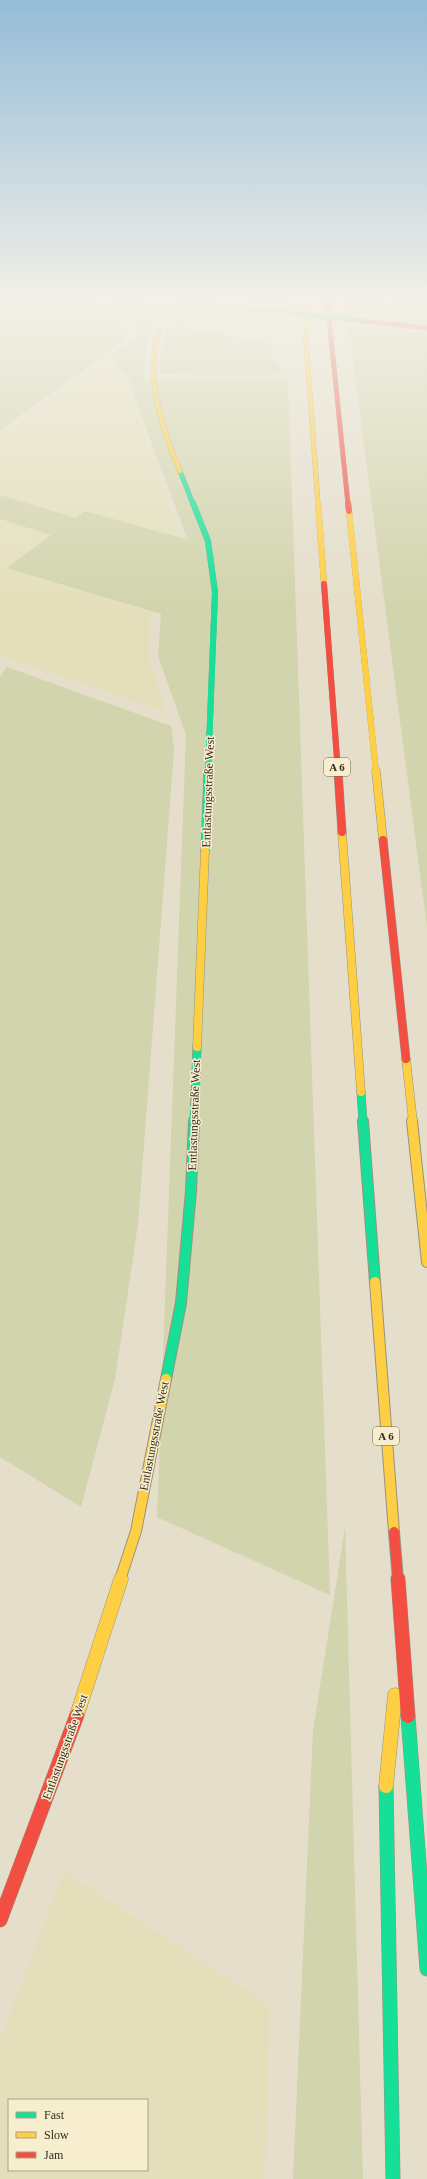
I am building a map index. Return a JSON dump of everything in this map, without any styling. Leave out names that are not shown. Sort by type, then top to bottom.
[{"type":"main road","name":"Entlastungsstraße West","points":[[0,1920],[70,1737],[136,1531],[181,1303],[191,1192],[215,592],[207,536],[156,410],[155,401]]},
{"type":"main road","name":"A 6","points":[[310,401],[400,1636],[427,1968]]},
{"type":"main road","points":[[338,401],[427,1262]]},
{"type":"main road","points":[[394,2179],[386,1792],[400,1636]]},
{"type":"shaded area","points":[[49,401],[131,401],[170,507],[179,538],[85,511],[76,518],[0,495],[0,437]]},
{"type":"shaded area","points":[[0,519],[51,535],[7,568],[150,612],[149,659],[166,712],[0,656]]},
{"type":"shaded area","points":[[64,1871],[270,2006],[265,2179],[0,2179],[0,2039]]},
{"type":"green space","points":[[0,401],[41,401],[0,430]]},
{"type":"green space","points":[[136,401],[289,401],[330,1595],[157,1517],[186,735],[158,656],[161,614],[7,568],[51,535],[0,519],[0,495],[76,518],[85,511],[188,540]]},
{"type":"green space","points":[[358,401],[427,401],[427,927]]},
{"type":"green space","points":[[7,667],[171,726],[174,750],[138,1224],[115,1379],[81,1507],[0,1457],[0,677]]},
{"type":"green space","points":[[345,1528],[363,2179],[293,2179],[313,1731]]},
{"type":"traffic: fast","points":[[180,471],[208,541],[215,592],[205,851]]},
{"type":"traffic: fast","points":[[166,1379],[181,1303],[191,1191],[197,1047]]},
{"type":"traffic: fast","points":[[361,1092],[375,1282]]},
{"type":"traffic: fast","points":[[408,1716],[427,1969]]},
{"type":"traffic: fast","points":[[386,1786],[393,2179]]},
{"type":"traffic: slow","points":[[157,401],[161,419],[180,471]]},
{"type":"traffic: slow","points":[[310,401],[324,584]]},
{"type":"traffic: slow","points":[[349,511],[383,840]]},
{"type":"traffic: slow","points":[[342,832],[361,1092]]},
{"type":"traffic: slow","points":[[197,1047],[205,851]]},
{"type":"traffic: slow","points":[[406,1059],[427,1262]]},
{"type":"traffic: slow","points":[[375,1282],[394,1532]]},
{"type":"traffic: slow","points":[[77,1715],[136,1531],[166,1379]]},
{"type":"traffic: slow","points":[[386,1786],[395,1695]]},
{"type":"traffic: jam","points":[[338,401],[349,511]]},
{"type":"traffic: jam","points":[[324,584],[342,832]]},
{"type":"traffic: jam","points":[[383,840],[406,1059]]},
{"type":"traffic: jam","points":[[394,1532],[408,1716]]},
{"type":"traffic: jam","points":[[0,1920],[77,1715]]}]
